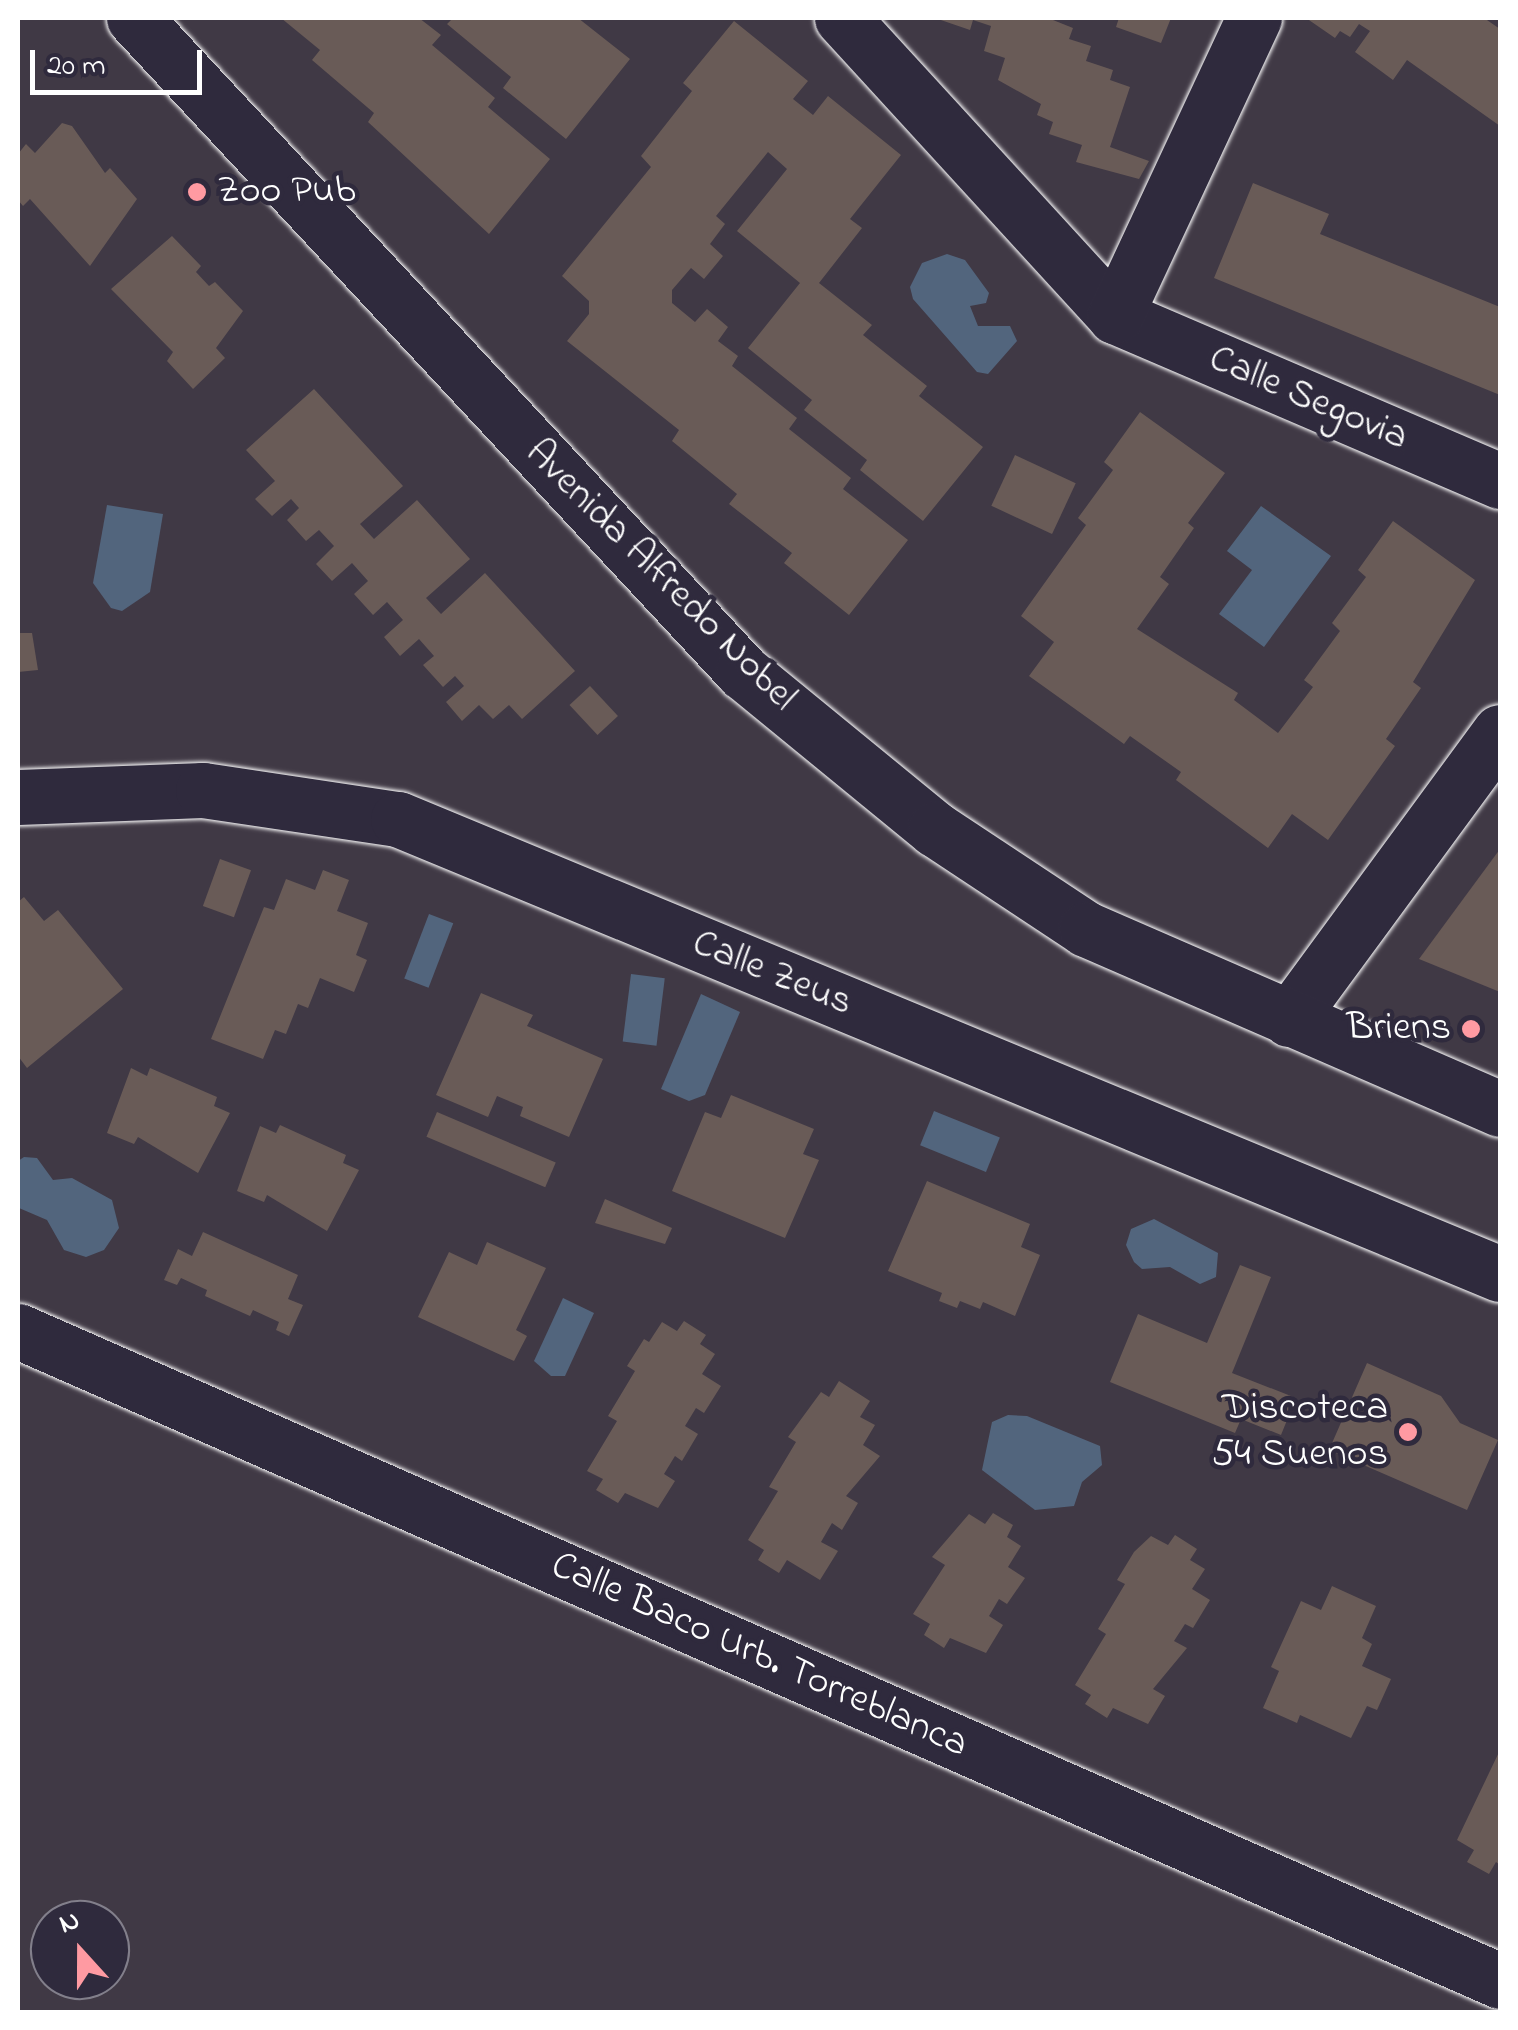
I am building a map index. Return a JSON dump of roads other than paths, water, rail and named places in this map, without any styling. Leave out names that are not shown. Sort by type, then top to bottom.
[{"type":"street","name":"Avenida Alfredo Nobel","points":[[134,18],[743,672],[935,829],[1086,929],[1500,1109]]},
{"type":"street","name":"Calle Segovia","points":[[842,18],[1115,316],[1500,482]]},
{"type":"street","points":[[1115,316],[1254,18]]},
{"type":"street","points":[[1289,1020],[1500,732]]},
{"type":"street","name":"Calle Zeus","points":[[18,797],[204,790],[398,819],[1500,1274]]},
{"type":"street","name":"Calle Baco Urb. Torreblanca","points":[[18,1330],[1483,1989]]},
{"type":"water","points":[[947,254],[965,260],[989,293],[986,303],[970,306],[978,326],[1010,326],[1017,341],[988,374],[977,372],[913,299],[910,287],[922,263]]},
{"type":"water","points":[[107,505],[163,514],[150,592],[122,611],[111,608],[93,583]]},
{"type":"water","points":[[1261,506],[1331,556],[1264,647],[1219,614],[1252,570],[1227,551]]},
{"type":"water","points":[[429,914],[453,923],[429,988],[404,978]]},
{"type":"water","points":[[631,974],[665,978],[656,1046],[623,1041]]},
{"type":"water","points":[[701,994],[740,1012],[705,1095],[689,1101],[661,1089]]},
{"type":"water","points":[[934,1111],[1000,1138],[986,1172],[920,1145]]},
{"type":"water","points":[[24,1157],[37,1158],[53,1180],[72,1178],[112,1200],[119,1228],[104,1250],[86,1257],[64,1250],[47,1220],[19,1208],[18,1161]]},
{"type":"water","points":[[1154,1219],[1218,1253],[1216,1277],[1200,1284],[1170,1267],[1142,1269],[1134,1262],[1126,1245],[1131,1229]]},
{"type":"water","points":[[563,1298],[594,1313],[565,1376],[551,1376],[534,1361]]},
{"type":"water","points":[[1008,1415],[1027,1416],[1100,1446],[1102,1465],[1082,1482],[1074,1506],[1035,1510],[982,1470],[992,1422]]},
{"type":"place","name":"Zoo Pub","points":[[197,192]]},
{"type":"place","name":"Briens","points":[[1471,1029]]},
{"type":"place","name":"Discoteca 54 Suenos","points":[[1408,1432]]}]
